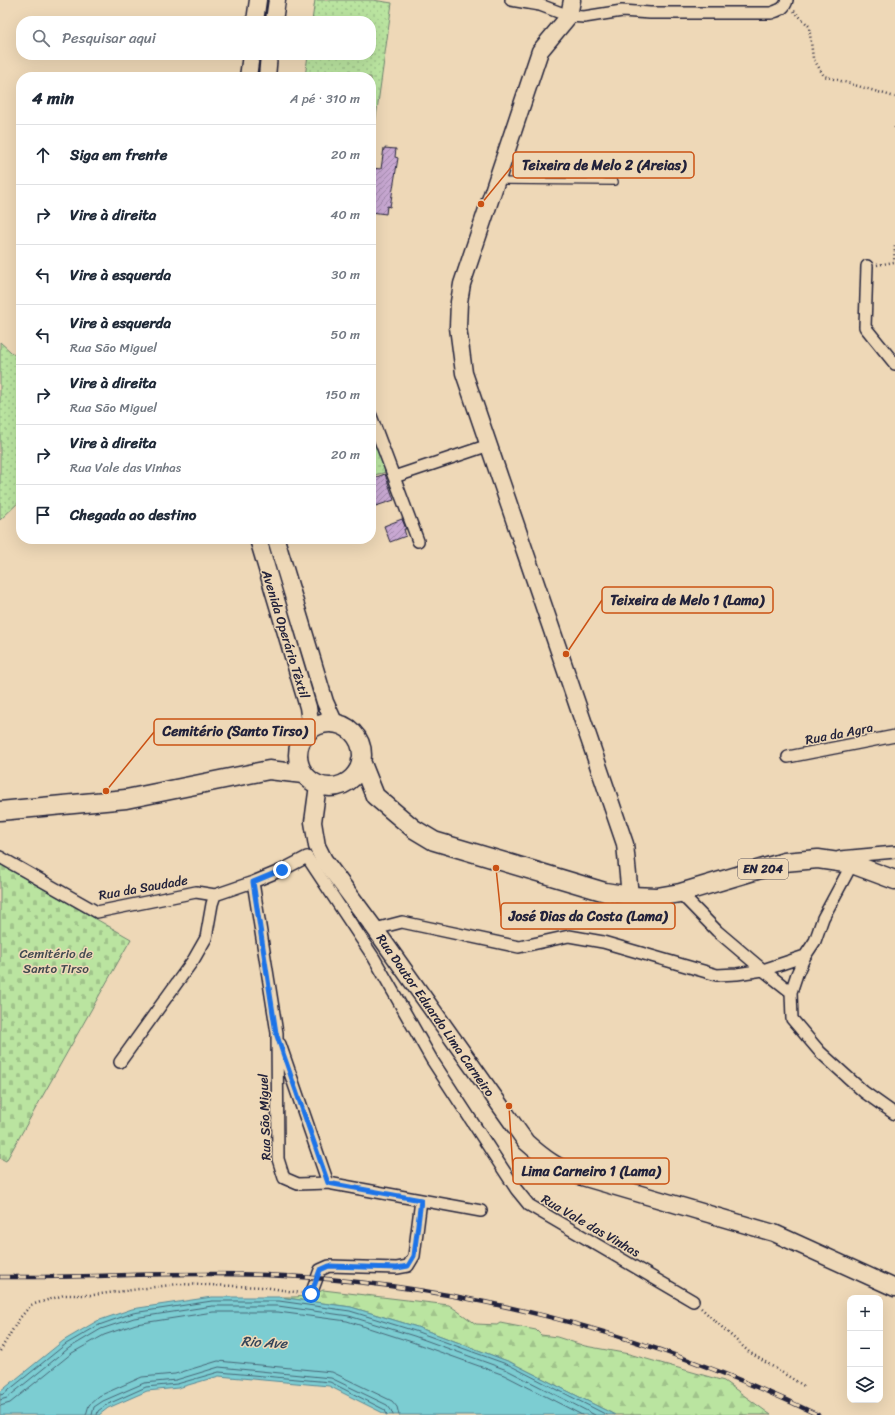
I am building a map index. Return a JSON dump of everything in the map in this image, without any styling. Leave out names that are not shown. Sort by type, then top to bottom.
[{"type":"main road","points":[[318,786],[310,781],[304,774],[299,763],[298,750],[305,735],[311,729],[327,723],[335,724]]},
{"type":"main road","name":"EN 204","points":[[335,724],[345,727],[353,733],[359,741],[362,751],[361,761],[375,796]]},
{"type":"main road","points":[[269,770],[298,750]]},
{"type":"main road","points":[[337,787],[353,778],[361,761]]},
{"type":"main road","points":[[0,810],[126,799],[269,770],[304,774]]},
{"type":"main road","name":"EN 204","points":[[318,786],[328,788],[337,787],[375,796],[414,829],[434,841],[605,892],[630,896],[657,897],[680,893],[784,862],[818,860],[852,864],[895,880]]},
{"type":"street","points":[[256,16],[258,0]]},
{"type":"street","points":[[275,16],[277,0]]},
{"type":"street","points":[[511,0],[540,4],[569,16],[584,17],[622,11],[650,13],[758,14],[771,13],[781,10],[786,2]]},
{"type":"street","points":[[572,0],[569,16],[540,51],[462,284],[459,302],[458,327],[464,373],[625,844],[630,896]]},
{"type":"street","points":[[249,72],[250,60]]},
{"type":"street","points":[[267,72],[269,60]]},
{"type":"street","points":[[867,266],[865,327],[895,364]]},
{"type":"street","points":[[376,429],[418,540]]},
{"type":"street","points":[[394,477],[489,445]]},
{"type":"street","name":"Avenida Operário Têxtil","points":[[259,544],[308,707],[311,729]]},
{"type":"street","name":"Avenida Operário Têxtil","points":[[278,544],[325,702],[335,724]]},
{"type":"street","name":"Rua da Agra","points":[[788,756],[895,736]]},
{"type":"street","name":"Rua Doutor Eduardo Lima Carneiro","points":[[318,786],[313,822],[317,846],[324,860],[375,929],[526,1142],[542,1157],[562,1170],[582,1177],[774,1233],[895,1288]]},
{"type":"street","points":[[818,860],[895,852]]},
{"type":"street","name":"Rua da Saudade","points":[[0,857],[97,912],[196,892],[215,895],[253,882]]},
{"type":"street","name":"Rua Vale das Vinhas","points":[[253,882],[307,858],[374,958],[432,1060],[516,1189],[529,1205],[693,1301]]},
{"type":"street","points":[[852,864],[823,918],[815,941],[805,956],[791,992],[792,1019],[820,1052],[864,1092],[895,1114]]},
{"type":"street","name":"Rua São Miguel","points":[[253,882],[276,1033],[278,1159],[280,1170],[284,1178],[298,1184],[328,1183],[481,1211]]},
{"type":"street","points":[[680,893],[717,931],[791,992]]},
{"type":"street","points":[[120,1062],[194,959],[206,938],[215,895]]},
{"type":"street","points":[[375,929],[402,922],[519,947],[570,936],[603,942],[717,975],[763,970],[805,956]]},
{"type":"street","name":"Rua São Miguel","points":[[276,1033],[328,1183]]},
{"type":"street","points":[[311,1294],[320,1270],[329,1266],[397,1268],[408,1266],[414,1256],[421,1200]]},
{"type":"lane","points":[[497,179],[505,181],[615,182]]},
{"type":"path","points":[[786,2],[809,26],[813,58],[824,76],[895,97]]},
{"type":"path","points":[[867,266],[894,262],[895,245]]},
{"type":"path","points":[[0,1351],[19,1319],[31,1305],[64,1295],[92,1295],[178,1284],[264,1287],[311,1294]]},
{"type":"path","points":[[693,1301],[749,1352],[804,1386]]},
{"type":"green space","points":[[315,0],[373,0],[392,3],[376,118],[376,72],[306,72],[307,60],[376,60],[376,16],[313,16]]},
{"type":"green space","points":[[0,342],[16,356],[16,505],[0,520]]},
{"type":"green space","points":[[376,446],[386,472],[376,475]]},
{"type":"green space","name":"Cemitério de Santo Tirso","points":[[0,864],[131,939],[6,1161],[0,1158]]},
{"type":"green space","points":[[323,1290],[449,1305],[476,1324],[497,1325],[500,1323],[536,1330],[541,1335],[557,1337],[585,1346],[629,1354],[724,1381],[771,1415],[615,1415],[510,1362],[417,1327],[351,1307],[279,1297],[307,1296]]},
{"type":"water","name":"Rio Ave","points":[[212,1297],[279,1297],[351,1307],[417,1327],[510,1362],[615,1415],[387,1415],[329,1386],[219,1376],[178,1388],[147,1391],[108,1408],[99,1415],[0,1415],[0,1392],[63,1341],[97,1321],[132,1309]]},
{"type":"building","points":[[384,148],[396,149],[395,157],[398,158],[390,207],[387,206],[386,214],[376,213],[376,168],[381,169]]},
{"type":"building","points":[[385,474],[394,500],[376,506],[376,477]]},
{"type":"building","points":[[402,519],[406,529],[404,529],[406,536],[390,542],[384,526]]},
{"type":"railway","points":[[0,1277],[233,1274],[337,1280],[408,1289],[479,1301],[549,1317],[618,1336],[686,1359],[753,1385],[818,1415]]},
{"type":"place","name":"Teixeira de Melo 2 (Areias)","points":[[481,204]]},
{"type":"place","name":"Teixeira de Melo 1 (Lama)","points":[[566,654]]},
{"type":"place","name":"Cemitério (Santo Tirso)","points":[[106,791]]},
{"type":"place","name":"José Dias da Costa (Lama)","points":[[496,868]]},
{"type":"place","name":"Lima Carneiro 1 (Lama)","points":[[509,1106]]},
{"type":"route","points":[[282,870],[253,882],[276,1033],[328,1183],[421,1200],[414,1256],[408,1266],[397,1268],[329,1266],[320,1270],[311,1294]]}]
